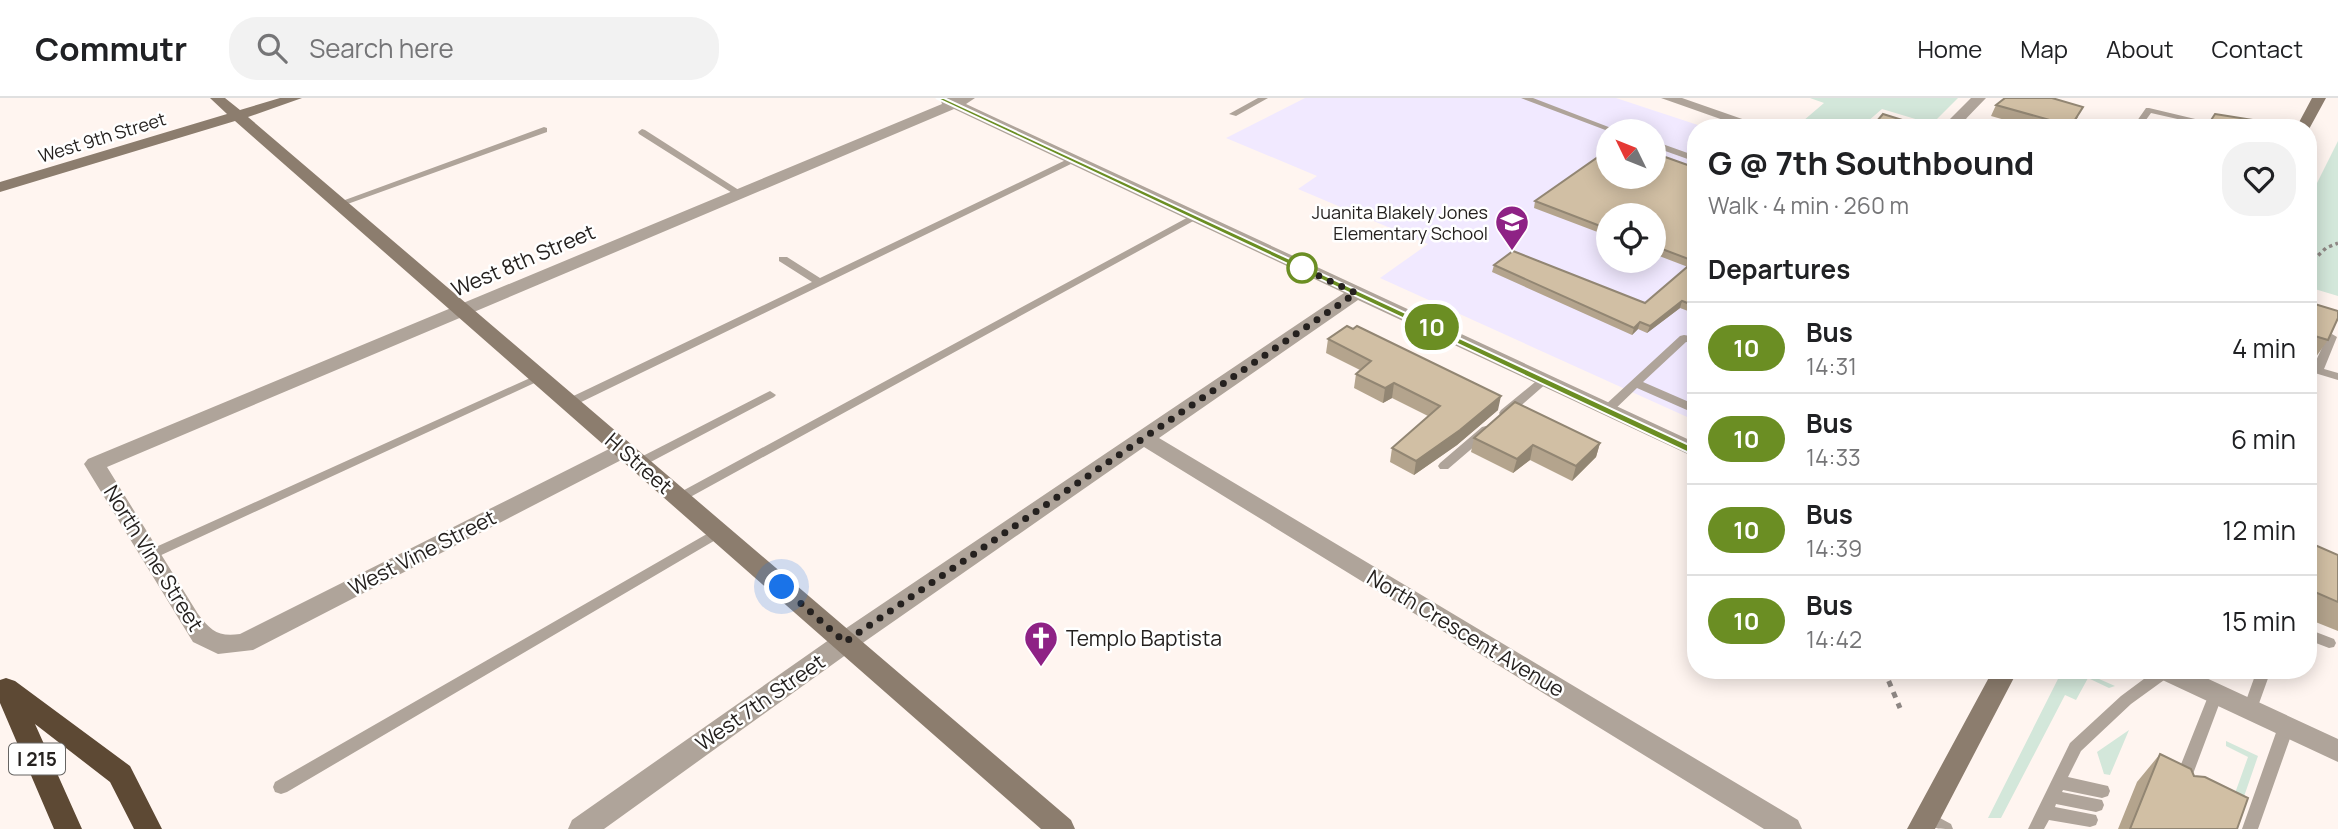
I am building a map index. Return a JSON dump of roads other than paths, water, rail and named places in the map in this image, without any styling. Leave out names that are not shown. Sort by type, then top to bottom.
[{"type":"highway","name":"I 215","points":[[3,682],[68,829]]},
{"type":"highway","points":[[3,682],[120,774],[148,829]]},
{"type":"street","name":"H Street","points":[[217,98],[1061,829]]},
{"type":"street","name":"West 9th Street","points":[[0,187],[295,98]]},
{"type":"street","points":[[1668,98],[1733,119]]},
{"type":"street","points":[[1956,119],[1979,98]]},
{"type":"street","points":[[2308,119],[2319,98]]},
{"type":"street","points":[[954,100],[1072,160],[1687,446]]},
{"type":"street","name":"West 8th Street","points":[[95,464],[740,194],[954,100]]},
{"type":"street","name":"West 7th Street","points":[[582,829],[845,642],[1356,293]]},
{"type":"street","name":"North Crescent Avenue","points":[[1144,438],[1788,829]]},
{"type":"street","name":"West Vine Street","points":[[218,646],[244,643],[632,457]]},
{"type":"street","name":"North Vine Street","points":[[95,464],[201,636],[218,646]]},
{"type":"street","points":[[1931,825],[2002,679]]},
{"type":"street","points":[[2183,679],[2286,727],[2336,744]]},
{"type":"lane","points":[[1233,114],[1264,98]]},
{"type":"lane","points":[[1525,98],[1596,124]]},
{"type":"lane","points":[[2142,119],[2149,110],[2189,119]]},
{"type":"lane","points":[[339,204],[544,130]]},
{"type":"lane","points":[[642,132],[740,194]]},
{"type":"lane","points":[[1666,149],[1687,156]]},
{"type":"lane","points":[[569,402],[1072,160]]},
{"type":"lane","points":[[679,498],[1194,217]]},
{"type":"lane","points":[[783,259],[820,282]]},
{"type":"lane","points":[[2317,361],[2334,333]]},
{"type":"lane","points":[[1608,410],[1684,338],[1687,338]]},
{"type":"lane","points":[[2317,369],[2338,377]]},
{"type":"lane","points":[[152,554],[539,377]]},
{"type":"lane","points":[[1444,466],[1544,380]]},
{"type":"lane","points":[[1636,383],[1687,406]]},
{"type":"lane","points":[[632,457],[770,395]]},
{"type":"lane","points":[[281,787],[719,533]]},
{"type":"lane","points":[[2317,638],[2329,643]]},
{"type":"lane","points":[[2045,813],[2075,747],[2091,730],[2155,679]]},
{"type":"lane","points":[[2250,709],[2261,679]]},
{"type":"lane","points":[[2182,794],[2216,694]]},
{"type":"lane","points":[[2246,825],[2286,727]]},
{"type":"lane","points":[[2045,813],[2096,805],[2045,813]]},
{"type":"place","name":"Juanita Blakely Jones Elementary School","points":[[1512,252]]},
{"type":"place","name":"Templo Baptista","points":[[1041,668]]}]
